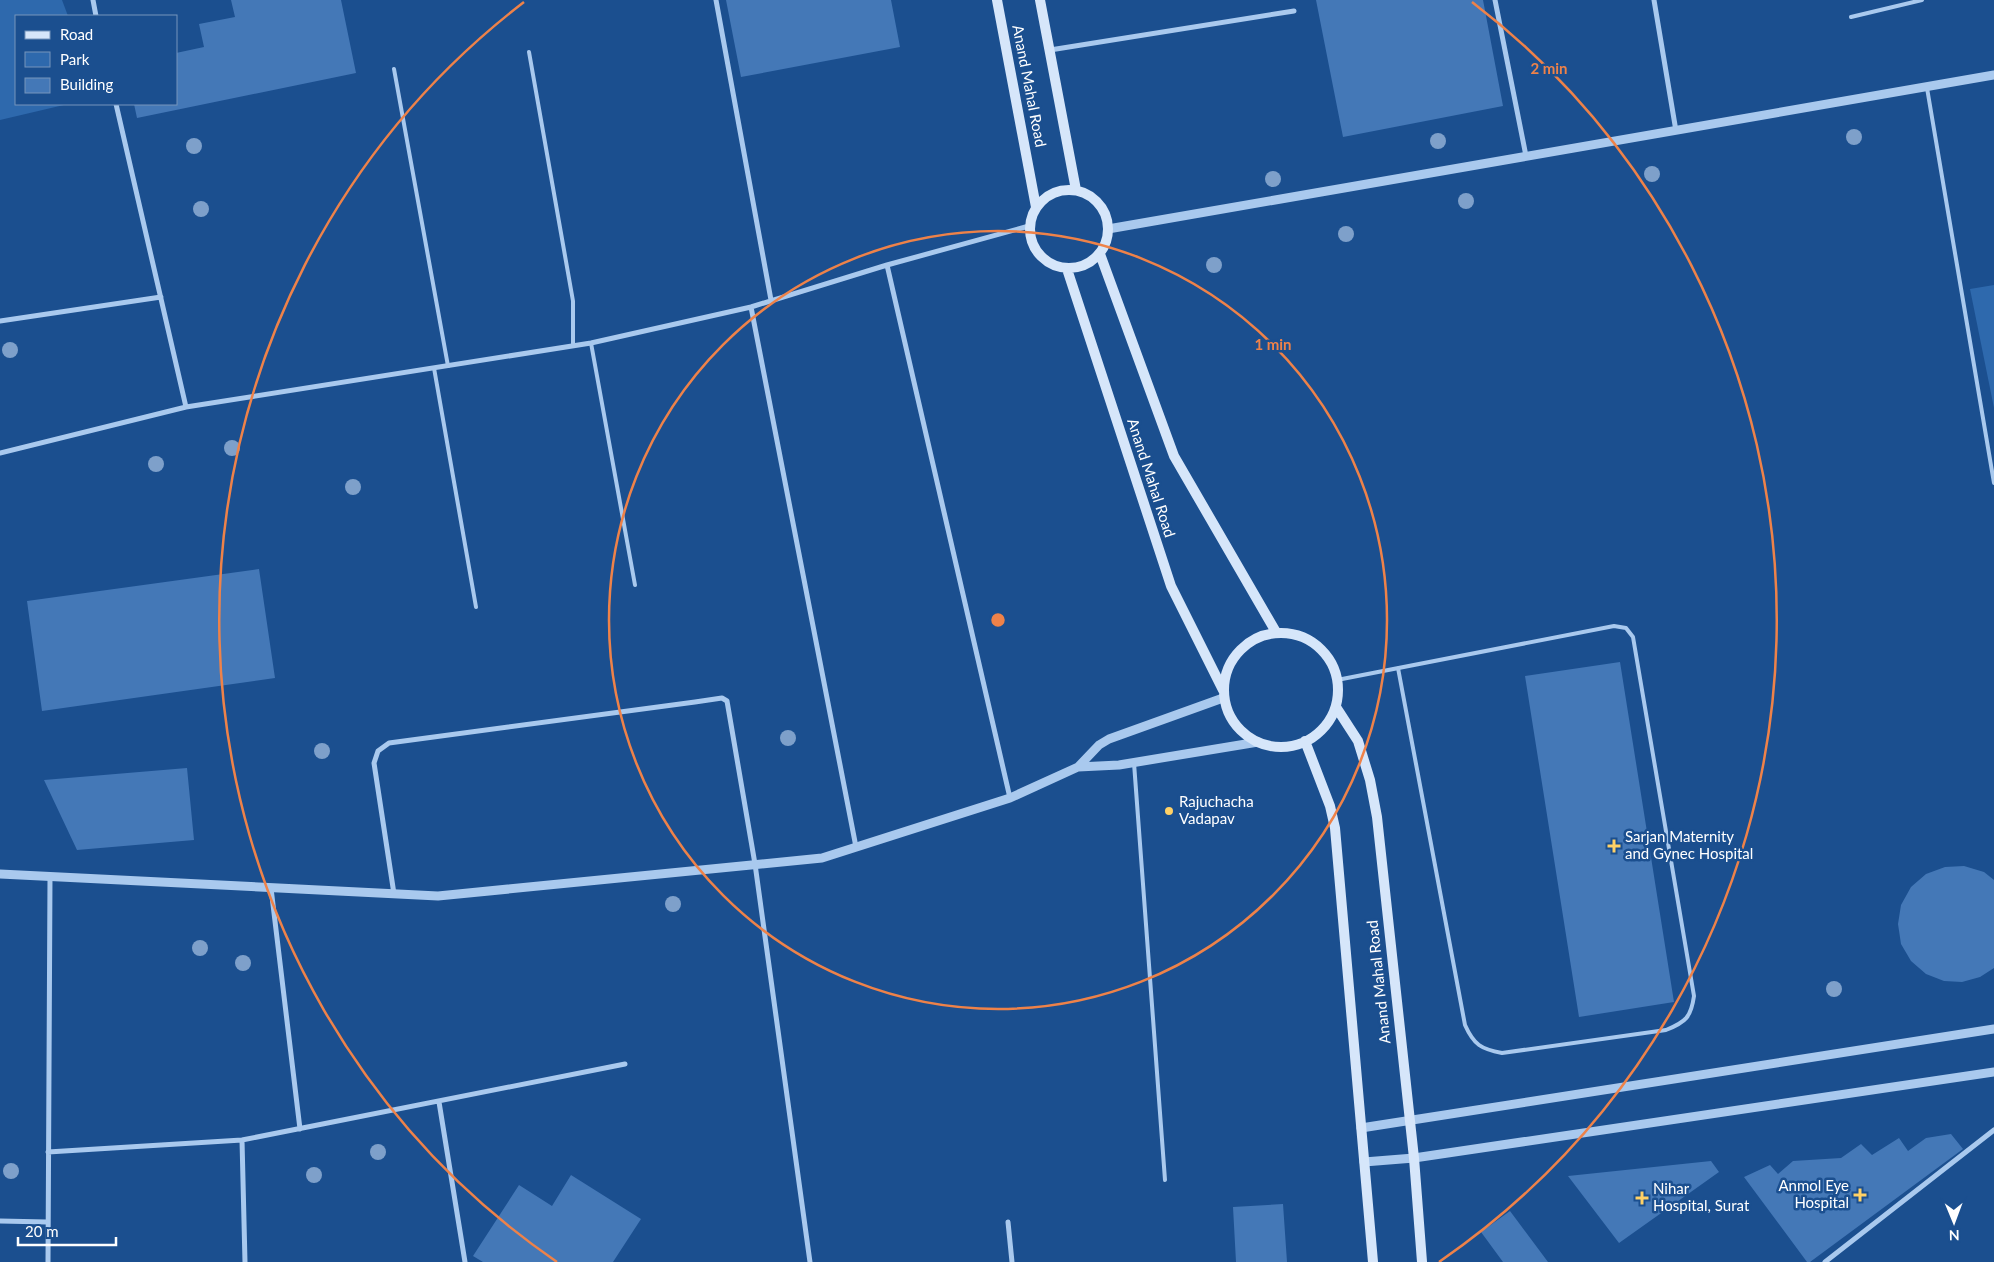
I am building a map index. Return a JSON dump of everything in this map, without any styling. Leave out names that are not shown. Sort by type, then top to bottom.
[{"type":"main road","name":"Anand Mahal Road","points":[[997,0],[1036,207]]},
{"type":"main road","name":"Anand Mahal Road","points":[[1040,0],[1076,190]]},
{"type":"main road","points":[[1063,190],[1076,190],[1090,195],[1100,204],[1106,216],[1108,229],[1106,243],[1100,254],[1091,262],[1079,268],[1066,269],[1054,266],[1044,260],[1035,251],[1030,239],[1029,226],[1036,207],[1050,194],[1063,190]]},
{"type":"main road","name":"Anand Mahal Road","points":[[1100,254],[1174,456],[1276,632]]},
{"type":"main road","name":"Anand Mahal Road","points":[[1066,269],[1171,586],[1223,694]]},
{"type":"main road","points":[[1276,632],[1295,634],[1312,641],[1326,654],[1338,680],[1339,688],[1336,707],[1328,724],[1313,737],[1296,746],[1276,747],[1258,742],[1241,732],[1230,716],[1223,694],[1224,679],[1230,662],[1242,647],[1258,637],[1276,632]]},
{"type":"main road","name":"Anand Mahal Road","points":[[1336,707],[1358,741],[1370,780],[1377,817],[1414,1158],[1422,1262]]},
{"type":"main road","name":"Anand Mahal Road","points":[[1305,741],[1330,806],[1335,828],[1372,1262]]},
{"type":"street","points":[[93,0],[96,15]]},
{"type":"street","points":[[716,0],[771,300]]},
{"type":"street","points":[[1495,0],[1526,156]]},
{"type":"street","points":[[1654,0],[1676,131]]},
{"type":"street","points":[[1050,50],[1294,11]]},
{"type":"street","points":[[1108,229],[1994,75]]},
{"type":"street","points":[[116,105],[186,407]]},
{"type":"street","points":[[0,453],[186,407],[591,343],[751,307],[887,264],[1029,226]]},
{"type":"street","points":[[887,264],[1010,798]]},
{"type":"street","points":[[0,321],[160,297]]},
{"type":"street","points":[[751,307],[856,847]]},
{"type":"street","points":[[1078,767],[1099,745],[1109,739],[1223,694]]},
{"type":"street","points":[[394,894],[374,763],[378,751],[389,743],[722,698],[727,701],[754,864],[810,1262]]},
{"type":"street","points":[[0,874],[438,896],[822,858],[1010,798],[1078,767],[1134,763],[1258,742]]},
{"type":"street","points":[[48,1262],[50,877]]},
{"type":"street","points":[[271,888],[300,1129]]},
{"type":"street","points":[[1362,1128],[1994,1030]]},
{"type":"street","points":[[48,1152],[242,1140],[625,1064]]},
{"type":"street","points":[[1364,1162],[1414,1158],[1994,1072]]},
{"type":"street","points":[[439,1102],[465,1262]]},
{"type":"street","points":[[1825,1262],[1994,1130]]},
{"type":"street","points":[[242,1140],[245,1262]]},
{"type":"street","points":[[0,1220],[47,1222]]},
{"type":"street","points":[[1008,1222],[1012,1262]]},
{"type":"lane","points":[[1851,16],[1922,0]]},
{"type":"lane","points":[[529,52],[573,301],[573,346]]},
{"type":"lane","points":[[394,70],[448,366]]},
{"type":"lane","points":[[1927,86],[1994,483]]},
{"type":"lane","points":[[591,343],[635,585]]},
{"type":"lane","points":[[434,368],[476,607]]},
{"type":"lane","points":[[1338,680],[1398,668],[1614,626],[1626,628],[1633,637],[1694,996],[1692,1011],[1682,1024],[1666,1030],[1502,1053],[1483,1049],[1470,1038],[1465,1025],[1398,668]]},
{"type":"lane","points":[[1134,763],[1165,1180]]},
{"type":"green space","points":[[0,0],[62,0],[68,15],[15,15],[15,105],[64,105],[0,120]]},
{"type":"green space","points":[[1994,285],[1994,408],[1970,289]]},
{"type":"building","points":[[231,0],[341,0],[356,73],[137,118],[134,105],[178,105],[178,53],[204,47],[199,24],[235,17]]},
{"type":"building","points":[[726,0],[891,0],[900,47],[741,77]]},
{"type":"building","points":[[1316,0],[1483,0],[1503,106],[1343,137]]},
{"type":"building","points":[[259,569],[275,678],[42,711],[27,601]]},
{"type":"building","points":[[1620,662],[1674,1002],[1579,1017],[1525,676]]},
{"type":"building","points":[[187,768],[194,840],[77,850],[44,780]]},
{"type":"building","points":[[1964,866],[1984,872],[1994,880],[1994,968],[1980,977],[1962,982],[1944,981],[1926,974],[1911,961],[1901,944],[1898,924],[1901,905],[1911,887],[1926,874],[1945,867]]},
{"type":"building","points":[[1951,1134],[1963,1149],[1810,1262],[1807,1262],[1744,1177],[1770,1165],[1778,1174],[1793,1161],[1841,1158],[1861,1144],[1872,1155],[1899,1138],[1908,1151],[1926,1138]]},
{"type":"building","points":[[1711,1161],[1719,1172],[1619,1243],[1568,1176]]},
{"type":"building","points":[[571,1175],[641,1219],[613,1262],[483,1262],[473,1256],[519,1185],[552,1206]]},
{"type":"building","points":[[1283,1204],[1287,1262],[1236,1262],[1233,1207]]},
{"type":"building","points":[[1510,1211],[1548,1262],[1503,1262],[1481,1232]]},
{"type":"place","name":"Rajuchacha Vadapav","points":[[1169,811]]},
{"type":"place","name":"Sarjan Maternity and Gynec Hospital","points":[[1614,846]]},
{"type":"place","name":"Anmol Eye Hospital","points":[[1860,1195]]},
{"type":"place","name":"Nihar Hospital, Surat","points":[[1642,1198]]}]
